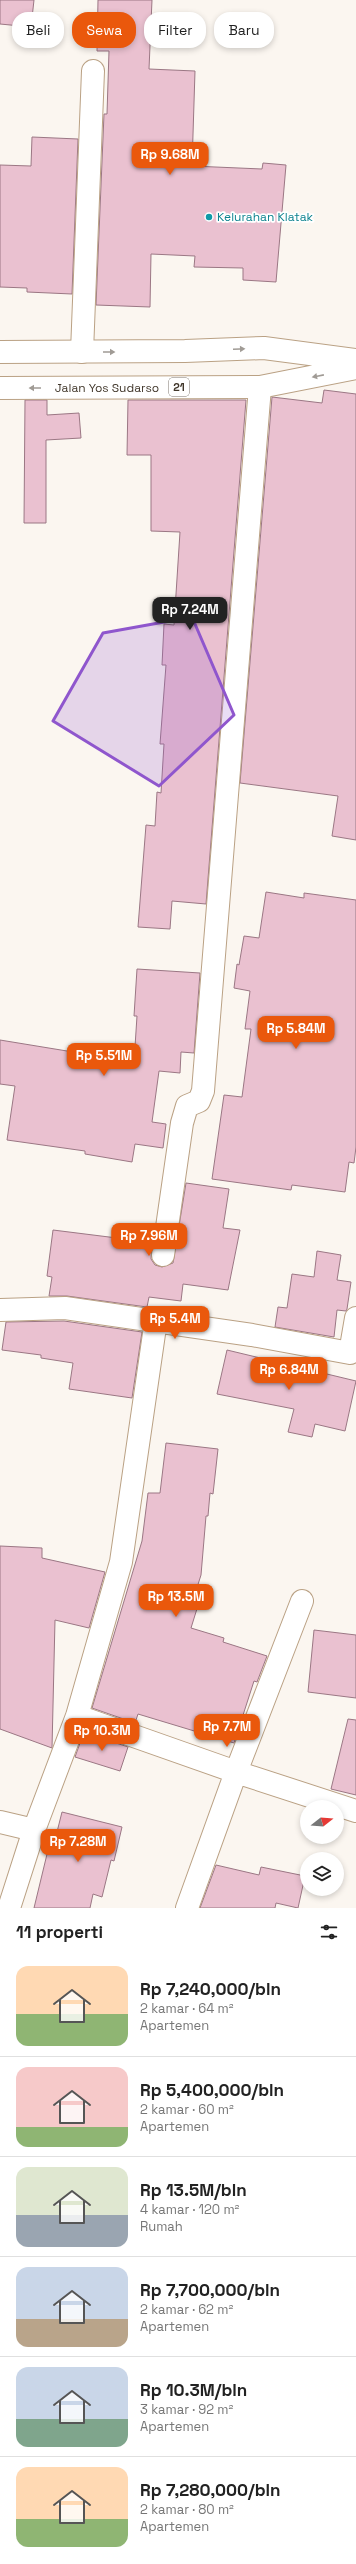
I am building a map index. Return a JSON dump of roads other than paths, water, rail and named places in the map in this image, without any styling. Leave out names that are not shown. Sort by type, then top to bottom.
[{"type":"main road","points":[[82,352],[93,71]]},
{"type":"main road","points":[[0,352],[82,352],[264,348],[356,360]]},
{"type":"main road","name":"Jalan Yos Sudarso","points":[[0,388],[260,387],[356,368]]},
{"type":"main road","points":[[163,1255],[182,1123],[187,1106],[199,1101],[203,1091],[260,387]]},
{"type":"main road","points":[[0,1310],[65,1308],[156,1320],[350,1353],[356,1318]]},
{"type":"main road","points":[[9,1908],[34,1830],[77,1716],[121,1562],[156,1320]]},
{"type":"main road","points":[[187,1908],[236,1772],[302,1601]]},
{"type":"main road","points":[[77,1716],[236,1772],[356,1811]]},
{"type":"main road","points":[[0,1822],[34,1830]]},
{"type":"place","name":"Kelurahan Klatak","points":[[209,217]]}]
